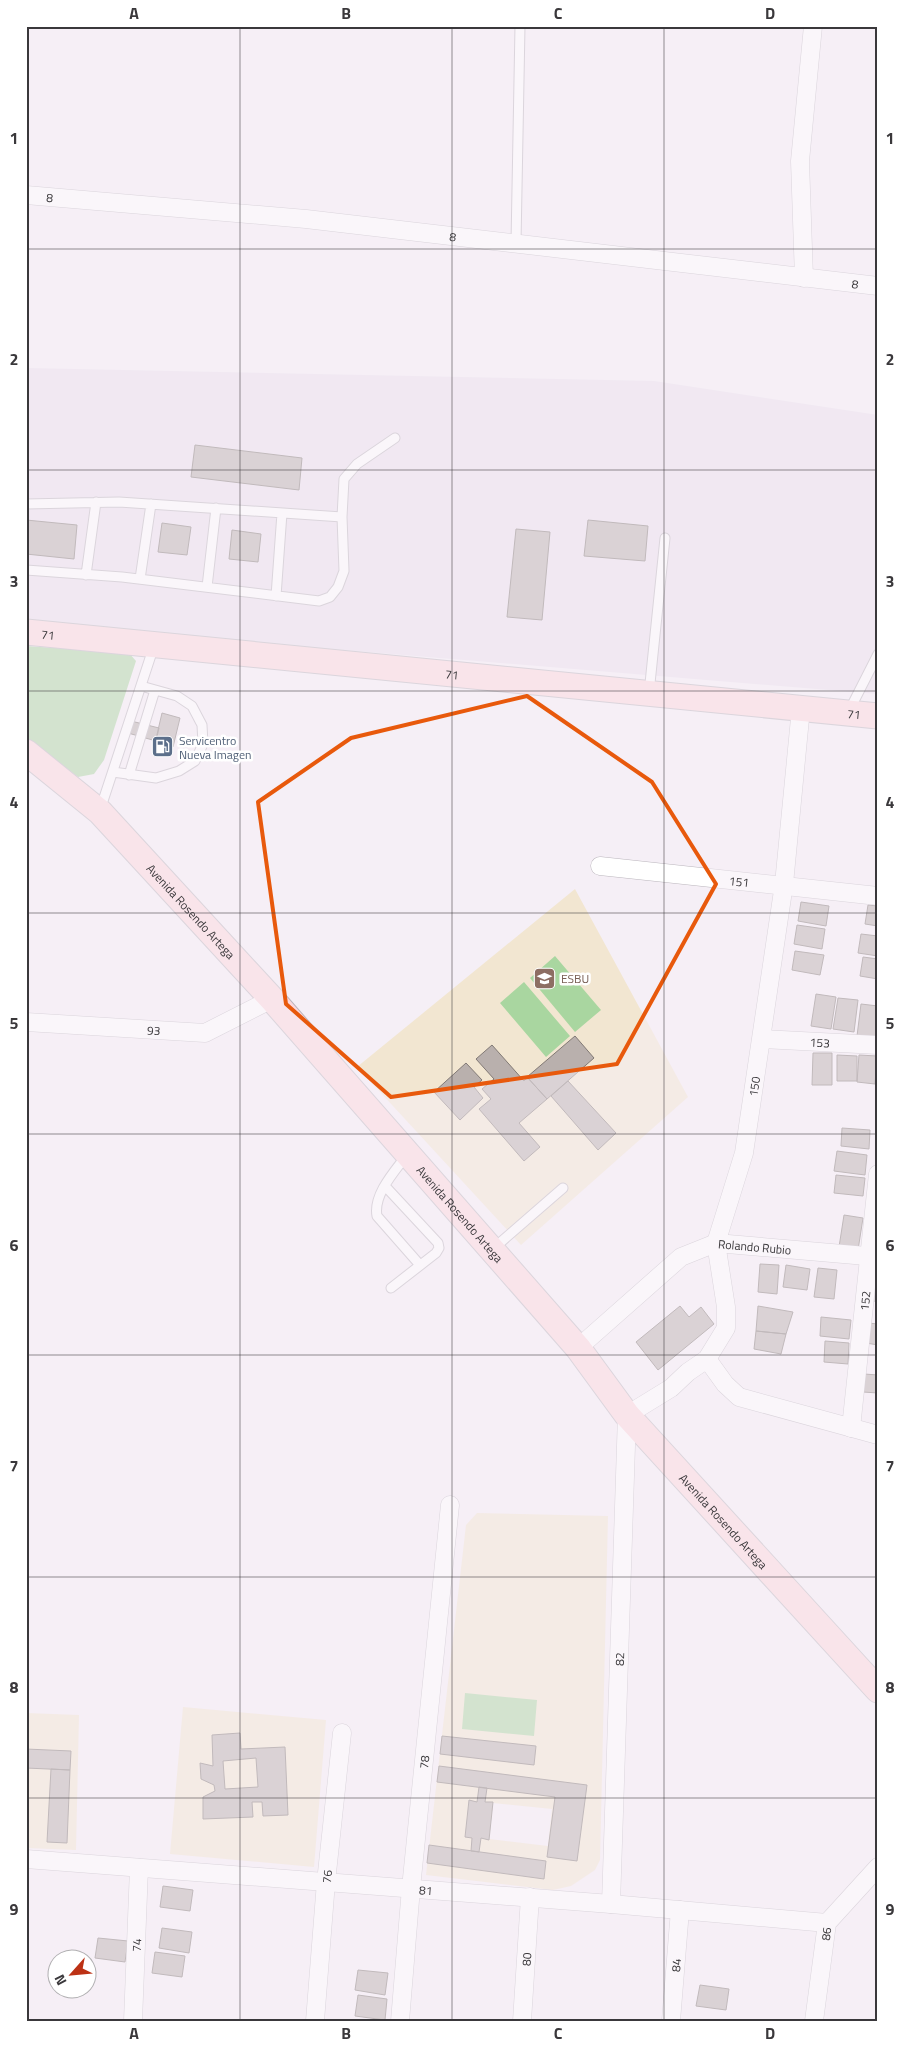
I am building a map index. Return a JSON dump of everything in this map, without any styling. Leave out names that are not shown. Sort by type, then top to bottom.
[{"type":"main road","name":"71","points":[[26,632],[878,716]]},
{"type":"main road","name":"Avenida Rosendo Artega","points":[[26,752],[100,812],[272,999],[578,1348],[627,1415],[878,1690]]},
{"type":"street","points":[[804,278],[800,161],[813,26]]},
{"type":"street","name":"8","points":[[26,195],[306,218],[878,286]]},
{"type":"street","name":"150","points":[[627,1415],[671,1388],[688,1372],[707,1359],[726,1328],[726,1307],[716,1243],[744,1152],[762,1039],[784,884],[801,708]]},
{"type":"street","name":"151","points":[[600,866],[784,884],[878,896]]},
{"type":"street","name":"93","points":[[26,1022],[205,1033],[272,999]]},
{"type":"street","name":"153","points":[[762,1039],[878,1045]]},
{"type":"street","name":"152","points":[[851,1428],[874,1257],[878,1174]]},
{"type":"street","name":"Rolando Rubio","points":[[578,1348],[681,1257],[716,1243],[874,1257]]},
{"type":"street","points":[[707,1359],[725,1384],[739,1397],[878,1436]]},
{"type":"street","name":"82","points":[[611,1904],[627,1415]]},
{"type":"street","name":"78","points":[[400,2021],[411,1888],[450,1505]]},
{"type":"street","name":"76","points":[[315,2021],[326,1882],[342,1733]]},
{"type":"street","name":"81","points":[[26,1859],[530,1897],[827,1923]]},
{"type":"street","name":"86","points":[[814,2021],[827,1923],[878,1867]]},
{"type":"street","name":"74","points":[[133,2021],[139,1868]]},
{"type":"street","name":"80","points":[[522,2021],[530,1897]]},
{"type":"street","name":"84","points":[[671,2021],[680,1910]]},
{"type":"lane","points":[[516,243],[520,26]]},
{"type":"lane","points":[[26,570],[140,579],[318,600],[330,597],[338,588],[344,571],[342,517],[344,479],[357,464],[394,438]]},
{"type":"lane","points":[[26,504],[96,502],[150,504],[342,517]]},
{"type":"lane","points":[[86,575],[96,502]]},
{"type":"lane","points":[[140,579],[150,504]]},
{"type":"lane","points":[[207,588],[216,508]]},
{"type":"lane","points":[[276,596],[282,513]]},
{"type":"lane","points":[[649,693],[665,538]]},
{"type":"lane","points":[[100,812],[154,645]]},
{"type":"lane","points":[[848,713],[878,654]]},
{"type":"lane","points":[[113,772],[156,778],[179,771],[195,761],[203,744],[202,725],[192,706],[178,696],[141,686]]},
{"type":"lane","points":[[129,774],[155,690]]},
{"type":"lane","points":[[408,1154],[386,1186],[378,1200],[376,1210],[377,1216],[420,1265]]},
{"type":"lane","points":[[386,1186],[438,1243],[439,1248],[391,1288]]},
{"type":"lane","points":[[492,1249],[563,1188]]},
{"type":"highlighted area","points":[[527,696],[652,782],[716,884],[617,1064],[391,1097],[286,1004],[258,802],[351,738]]},
{"type":"shaded area","points":[[26,368],[654,381],[878,415],[878,694],[26,624]]},
{"type":"shaded area","name":"ESBU","points":[[575,889],[688,1097],[521,1245],[357,1067]]},
{"type":"shaded area","points":[[477,1513],[608,1516],[600,1860],[595,1870],[571,1886],[553,1890],[426,1875],[466,1525]],"holes":[[[493,1803],[552,1809],[548,1846],[489,1839]]]},
{"type":"shaded area","points":[[183,1707],[326,1720],[314,1867],[170,1854]]},
{"type":"shaded area","points":[[26,1713],[79,1715],[76,1850],[26,1848]]},
{"type":"green space","points":[[26,646],[129,653],[136,661],[104,760],[94,774],[78,777],[26,738]]},
{"type":"green space","points":[[555,956],[601,1010],[575,1032],[530,978]]},
{"type":"green space","points":[[524,982],[570,1036],[546,1057],[500,1003]]},
{"type":"green space","points":[[465,1693],[537,1700],[534,1736],[462,1729]]},
{"type":"building","points":[[195,445],[302,458],[299,490],[191,477]]},
{"type":"building","points":[[26,520],[77,525],[74,559],[26,554]]},
{"type":"building","points":[[588,520],[648,526],[645,561],[584,556]]},
{"type":"building","points":[[162,523],[191,527],[187,555],[158,552]]},
{"type":"building","points":[[516,529],[550,532],[542,620],[507,617]]},
{"type":"building","points":[[232,530],[261,534],[258,562],[229,559]]},
{"type":"building","points":[[162,713],[180,718],[173,747],[155,743]]},
{"type":"building","points":[[131,721],[159,728],[156,741],[128,733]]},
{"type":"building","points":[[801,902],[829,906],[826,926],[798,921]]},
{"type":"building","points":[[868,905],[878,906],[878,926],[865,924]]},
{"type":"building","points":[[797,925],[825,929],[822,949],[794,944]]},
{"type":"building","points":[[861,934],[878,936],[878,956],[858,953]]},
{"type":"building","points":[[795,951],[824,955],[820,975],[792,970]]},
{"type":"building","points":[[863,957],[878,959],[878,979],[860,976]]},
{"type":"building","points":[[816,994],[836,997],[831,1029],[811,1026]]},
{"type":"building","points":[[838,998],[858,1000],[854,1032],[833,1029]]},
{"type":"building","points":[[861,1004],[878,1006],[877,1039],[857,1036]]},
{"type":"building","points":[[575,1036],[594,1058],[547,1099],[527,1077]]},
{"type":"building","points":[[492,1045],[524,1081],[527,1077],[547,1099],[519,1123],[540,1147],[524,1161],[479,1109],[491,1099],[482,1089],[494,1079],[476,1059]]},
{"type":"building","points":[[813,1053],[832,1053],[832,1085],[812,1085]]},
{"type":"building","points":[[837,1055],[857,1056],[857,1081],[837,1081]]},
{"type":"building","points":[[859,1055],[877,1056],[875,1084],[857,1082]]},
{"type":"building","points":[[466,1063],[482,1080],[474,1087],[483,1098],[460,1120],[434,1092]]},
{"type":"building","points":[[568,1081],[616,1133],[598,1150],[551,1096]]},
{"type":"building","points":[[842,1128],[870,1130],[869,1149],[841,1146]]},
{"type":"building","points":[[837,1151],[867,1155],[865,1175],[834,1171]]},
{"type":"building","points":[[836,1175],[865,1178],[863,1196],[834,1193]]},
{"type":"building","points":[[844,1215],[863,1218],[858,1250],[839,1247]]},
{"type":"building","points":[[760,1264],[779,1265],[777,1294],[758,1292]]},
{"type":"building","points":[[786,1265],[810,1269],[807,1290],[783,1287]]},
{"type":"building","points":[[818,1268],[837,1270],[834,1299],[814,1297]]},
{"type":"building","points":[[876,1273],[878,1273],[878,1302],[875,1302]]},
{"type":"building","points":[[680,1306],[689,1317],[701,1307],[714,1324],[658,1370],[636,1342]]},
{"type":"building","points":[[758,1306],[793,1312],[786,1334],[756,1331]]},
{"type":"building","points":[[821,1317],[851,1320],[849,1339],[820,1336]]},
{"type":"building","points":[[868,1323],[878,1324],[878,1345],[866,1343]]},
{"type":"building","points":[[756,1331],[786,1334],[781,1354],[754,1349]]},
{"type":"building","points":[[825,1341],[849,1343],[848,1364],[824,1362]]},
{"type":"building","points":[[864,1374],[878,1375],[878,1393],[863,1392]]},
{"type":"building","points":[[240,1733],[241,1749],[285,1747],[288,1815],[263,1816],[262,1802],[252,1802],[253,1817],[203,1819],[203,1797],[215,1791],[214,1785],[201,1779],[200,1763],[213,1766],[212,1735]],"holes":[[[256,1758],[258,1787],[225,1789],[223,1761]]]},
{"type":"building","points":[[442,1736],[536,1746],[534,1765],[440,1754]]},
{"type":"building","points":[[26,1749],[71,1751],[70,1770],[26,1768]]},
{"type":"building","points":[[439,1766],[587,1785],[577,1861],[547,1857],[555,1797],[437,1782]]},
{"type":"building","points":[[26,1768],[28,1768],[26,1814]]},
{"type":"building","points":[[51,1769],[70,1770],[67,1843],[47,1842]]},
{"type":"building","points":[[479,1787],[487,1788],[485,1802],[493,1802],[489,1840],[481,1838],[479,1852],[471,1851],[472,1838],[465,1837],[469,1800],[477,1802]]},
{"type":"building","points":[[429,1845],[546,1861],[544,1879],[427,1863]]},
{"type":"building","points":[[163,1886],[193,1890],[190,1911],[160,1907]]},
{"type":"building","points":[[162,1928],[192,1932],[189,1953],[159,1948]]},
{"type":"building","points":[[98,1938],[128,1941],[125,1962],[98,1958],[98,1950],[96,1950]]},
{"type":"building","points":[[155,1952],[185,1956],[182,1977],[152,1973]]},
{"type":"building","points":[[358,1970],[388,1973],[385,1995],[355,1990]]},
{"type":"building","points":[[700,1985],[729,1989],[726,2010],[696,2006]]},
{"type":"building","points":[[358,1995],[387,1999],[385,2020],[355,2016]]},
{"type":"place","name":"Servicentro Nueva Imagen","points":[[163,747]]},
{"type":"place","name":"ESBU","points":[[545,978]]}]
